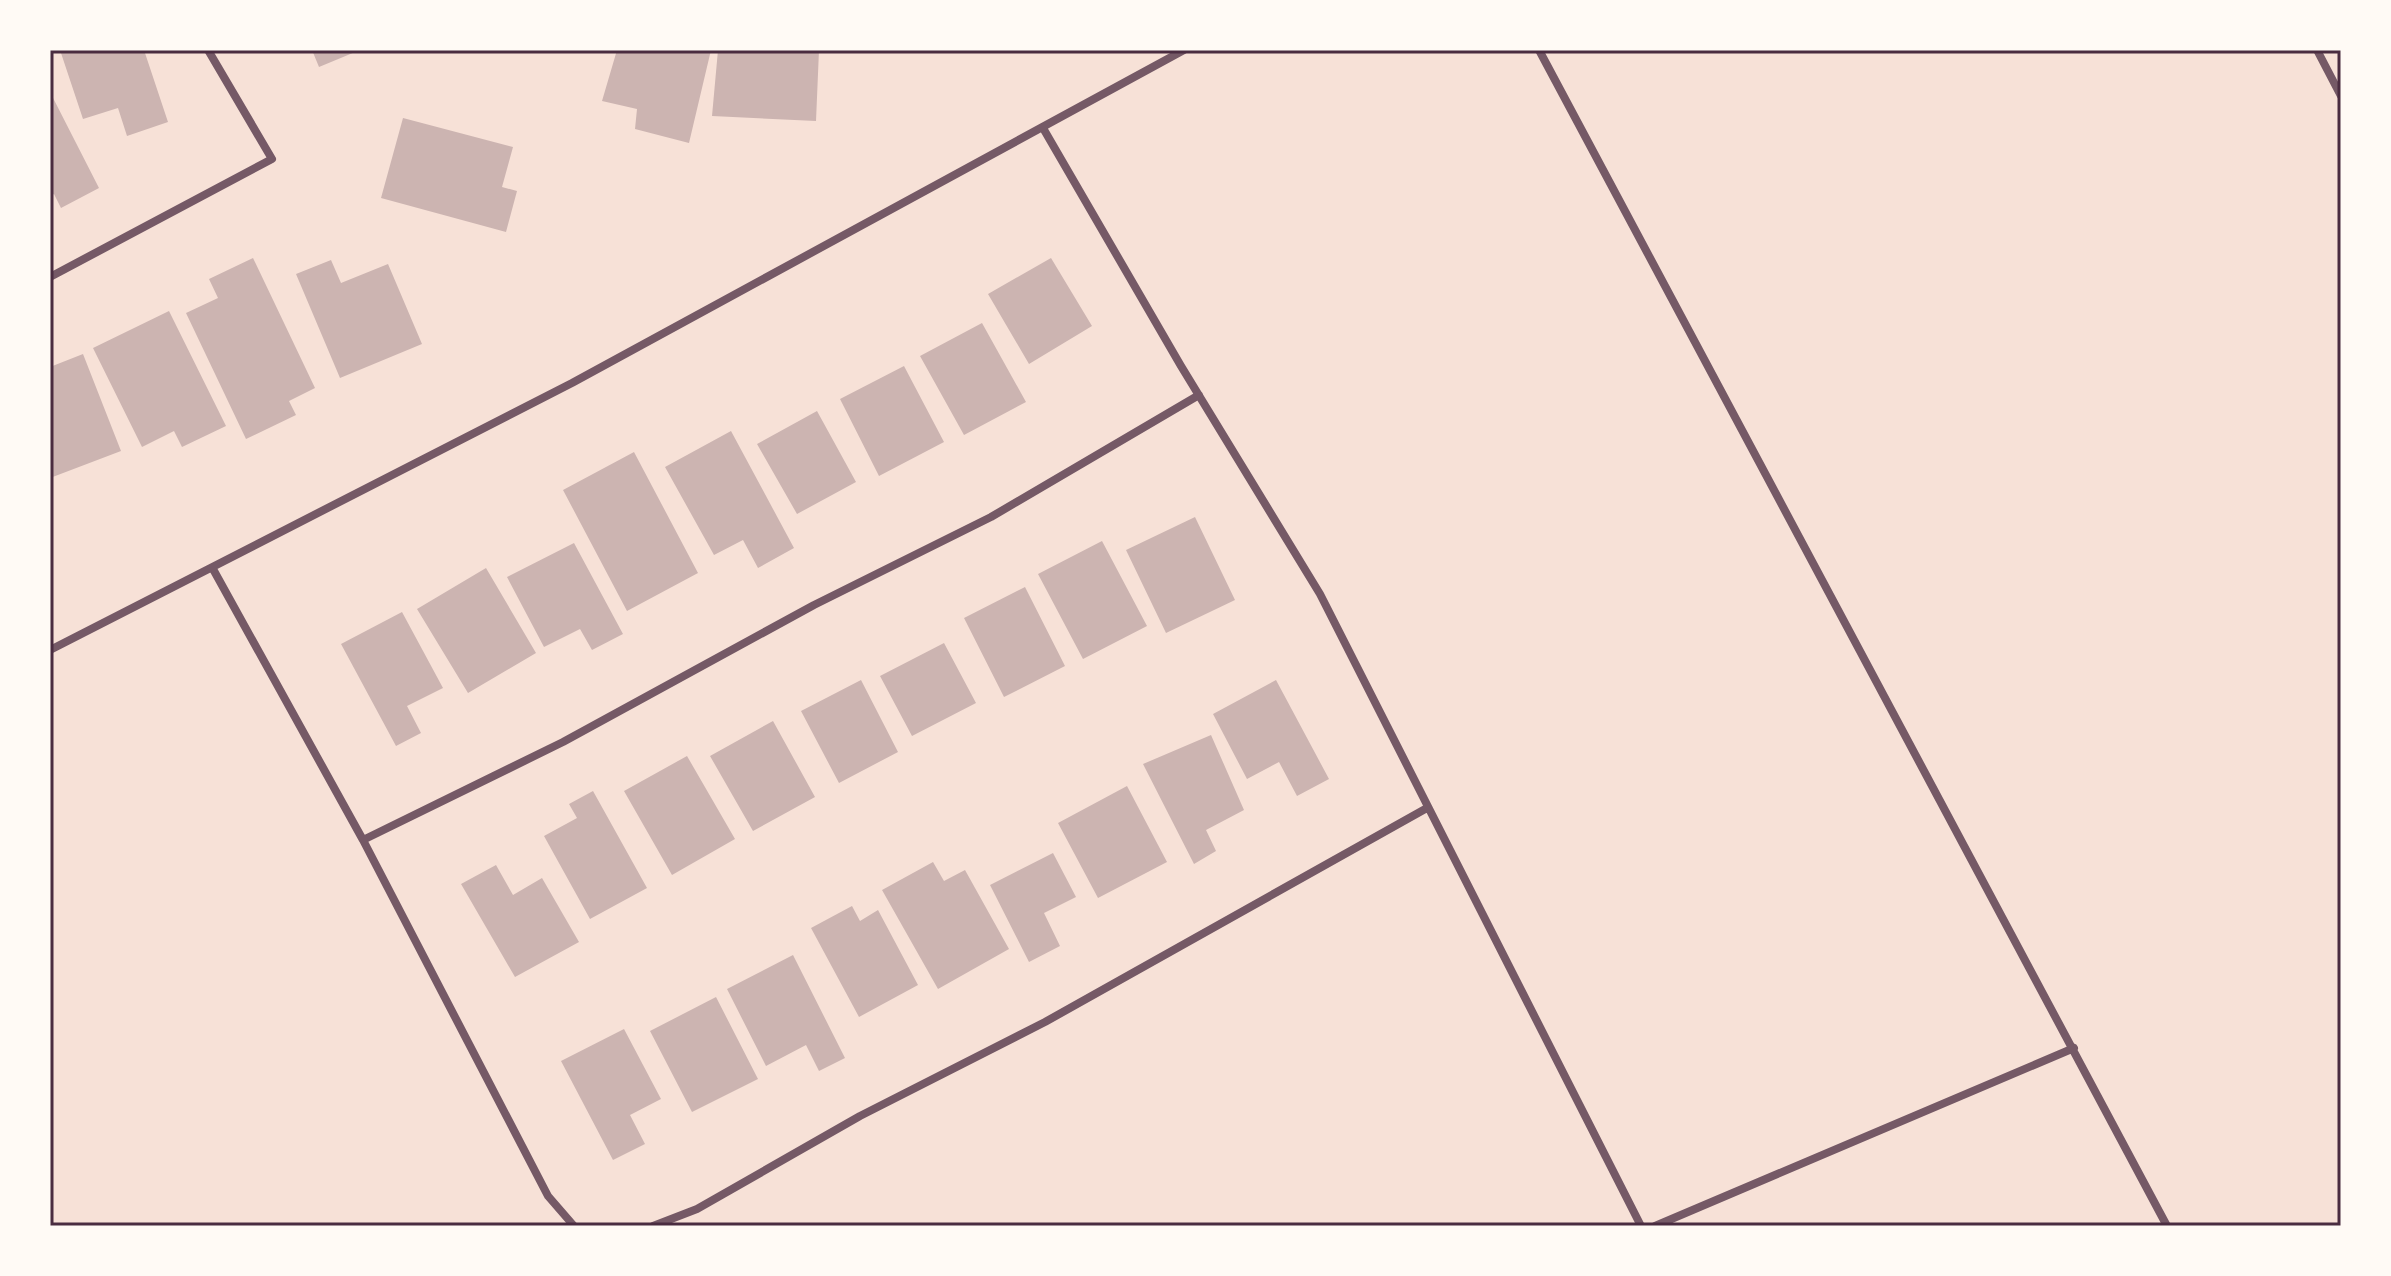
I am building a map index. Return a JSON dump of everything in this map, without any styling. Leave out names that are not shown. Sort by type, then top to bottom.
[{"type":"street","points":[[50,277],[272,159],[208,50]]},
{"type":"street","points":[[50,650],[572,383],[1184,50]]},
{"type":"street","points":[[1539,50],[2167,1226]]},
{"type":"street","points":[[2317,50],[2341,96]]},
{"type":"street","points":[[1043,128],[1320,594],[1641,1226]]},
{"type":"street","points":[[363,840],[626,710],[814,605],[991,517],[1199,395]]},
{"type":"street","points":[[213,569],[363,840],[548,1196],[574,1226]]},
{"type":"street","points":[[653,1226],[697,1209],[860,1116],[1045,1022],[1427,808]]},
{"type":"street","points":[[1655,1226],[2074,1048]]},
{"type":"building","points":[[60,50],[144,50],[168,122],[127,136],[118,108],[83,119]]},
{"type":"building","points":[[312,50],[360,50],[319,67]]},
{"type":"building","points":[[617,50],[711,50],[689,143],[635,129],[637,109],[602,101]]},
{"type":"building","points":[[718,50],[819,50],[816,121],[712,116]]},
{"type":"building","points":[[50,92],[99,188],[61,208],[54,194],[50,196]]},
{"type":"building","points":[[403,118],[513,147],[502,187],[517,191],[506,232],[381,198]]},
{"type":"building","points":[[253,258],[315,388],[289,401],[296,415],[246,439],[186,313],[218,298],[209,279]]},
{"type":"building","points":[[1051,258],[1092,326],[1029,364],[988,294]]},
{"type":"building","points":[[331,260],[341,283],[388,264],[422,344],[340,378],[296,274]]},
{"type":"building","points":[[169,311],[226,426],[182,447],[174,431],[142,447],[93,348]]},
{"type":"building","points":[[982,323],[1026,402],[964,435],[920,356]]},
{"type":"building","points":[[83,354],[121,451],[50,478],[50,367]]},
{"type":"building","points":[[904,366],[944,442],[879,476],[840,399]]},
{"type":"building","points":[[817,411],[856,482],[797,514],[757,444]]},
{"type":"building","points":[[731,431],[794,548],[758,568],[743,540],[714,555],[665,467]]},
{"type":"building","points":[[634,452],[698,573],[627,611],[563,490]]},
{"type":"building","points":[[1195,517],[1235,600],[1166,633],[1126,550]]},
{"type":"building","points":[[1102,541],[1147,626],[1083,659],[1038,574]]},
{"type":"building","points":[[574,543],[623,634],[592,650],[580,629],[544,647],[507,577]]},
{"type":"building","points":[[486,568],[536,653],[468,693],[417,609]]},
{"type":"building","points":[[1025,587],[1065,666],[1004,697],[964,618]]},
{"type":"building","points":[[402,612],[443,688],[407,706],[421,733],[396,746],[341,644]]},
{"type":"building","points":[[944,643],[976,703],[912,736],[880,676]]},
{"type":"building","points":[[861,680],[898,752],[839,783],[801,711]]},
{"type":"building","points":[[1276,680],[1329,779],[1297,796],[1279,762],[1247,779],[1213,714]]},
{"type":"building","points":[[773,721],[815,797],[753,831],[710,756]]},
{"type":"building","points":[[1211,735],[1244,810],[1206,830],[1216,851],[1194,864],[1143,764]]},
{"type":"building","points":[[687,756],[735,839],[672,875],[624,791]]},
{"type":"building","points":[[1127,786],[1167,862],[1098,898],[1058,823]]},
{"type":"building","points":[[593,791],[647,888],[590,919],[544,836],[577,818],[569,804]]},
{"type":"building","points":[[1053,853],[1076,897],[1044,913],[1060,946],[1029,962],[990,885]]},
{"type":"building","points":[[933,862],[944,881],[965,870],[1009,949],[938,989],[882,890]]},
{"type":"building","points":[[496,865],[513,895],[542,878],[579,942],[515,977],[461,884]]},
{"type":"building","points":[[852,906],[860,921],[878,910],[918,985],[859,1017],[811,928]]},
{"type":"building","points":[[793,955],[845,1058],[819,1071],[806,1045],[766,1066],[727,989]]},
{"type":"building","points":[[716,997],[758,1079],[692,1112],[650,1031]]},
{"type":"building","points":[[624,1029],[661,1099],[630,1115],[645,1144],[613,1160],[561,1061]]}]
